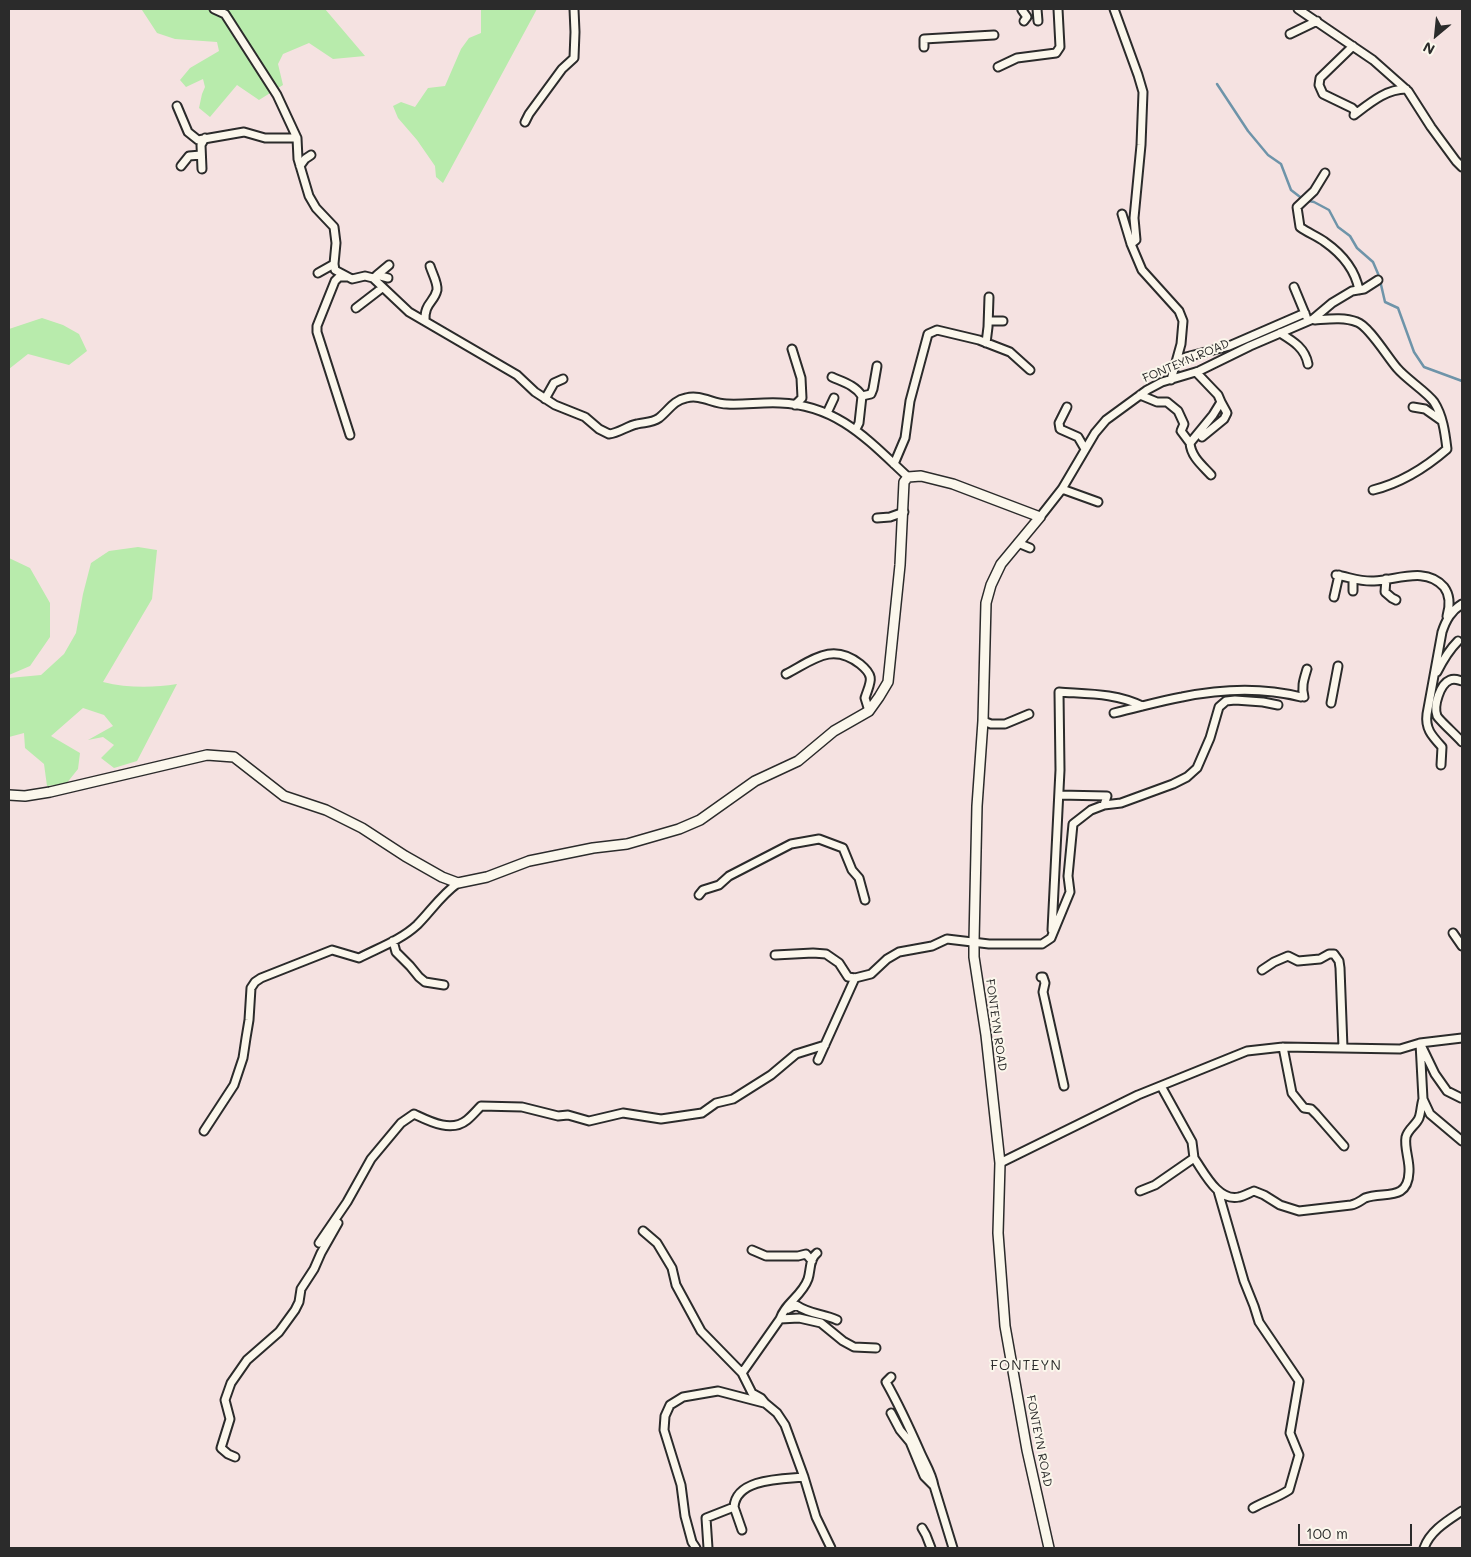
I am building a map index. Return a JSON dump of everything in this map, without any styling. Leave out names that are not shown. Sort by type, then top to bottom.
[{"type":"street","points":[[214,9],[225,14],[276,95],[296,138],[300,166],[309,196],[316,208],[334,227],[336,243],[335,270],[352,279],[365,276],[388,278]]},
{"type":"street","points":[[525,122],[562,70],[574,58],[574,9]]},
{"type":"street","points":[[1023,9],[1026,18],[1024,21]]},
{"type":"street","points":[[1037,9],[1038,21]]},
{"type":"street","points":[[998,67],[1017,58],[1056,53],[1060,47],[1058,9]]},
{"type":"street","points":[[1114,9],[1143,92],[1141,145],[1134,218],[1136,240],[1131,244]]},
{"type":"street","points":[[1301,10],[1373,60],[1406,89],[1430,127],[1462,167]]},
{"type":"street","points":[[1290,34],[1316,21]]},
{"type":"street","points":[[924,47],[924,38],[994,35]]},
{"type":"street","points":[[1353,46],[1320,78],[1323,94],[1352,108],[1354,115],[1395,89],[1406,89]]},
{"type":"street","points":[[177,106],[188,132],[198,140],[244,132],[265,138],[296,138]]},
{"type":"street","points":[[202,169],[201,145],[205,138]]},
{"type":"street","points":[[181,166],[188,156],[201,155]]},
{"type":"street","points":[[300,166],[311,155]]},
{"type":"street","points":[[1325,173],[1314,191],[1297,207],[1300,228],[1324,241],[1339,253],[1352,269],[1357,279],[1359,290]]},
{"type":"street","points":[[1122,214],[1131,244],[1142,270],[1180,311],[1183,321],[1181,344],[1171,380]]},
{"type":"street","points":[[318,273],[334,264]]},
{"type":"street","points":[[375,277],[389,265]]},
{"type":"street","points":[[425,321],[424,311],[437,292],[437,284],[430,266]]},
{"type":"street","points":[[347,277],[340,277],[335,281],[317,326],[317,332],[350,435]]},
{"type":"street","points":[[375,277],[382,288],[409,312],[517,375],[545,399],[584,417],[609,434],[615,434],[636,424],[650,422],[686,398],[699,397],[724,404],[781,403],[795,405],[828,414],[856,429],[908,477]]},
{"type":"street","name":"FONTEYN ROAD","points":[[1049,1548],[1027,1450],[1005,1326],[998,1233],[1000,1163],[986,1034],[974,958],[977,806],[983,721],[986,603],[991,585],[1002,564],[1062,489],[1095,433],[1106,420],[1162,382],[1196,372],[1307,322],[1352,291],[1359,290],[1378,280]]},
{"type":"street","points":[[1294,287],[1307,322]]},
{"type":"street","points":[[356,308],[382,288]]},
{"type":"street","points":[[986,342],[989,297]]},
{"type":"street","points":[[1177,360],[1186,356],[1229,346],[1304,313]]},
{"type":"street","points":[[1315,320],[1336,318],[1359,322],[1397,368],[1433,400],[1440,414],[1445,431],[1446,450],[1432,462],[1403,480],[1387,487],[1373,490]]},
{"type":"street","points":[[988,321],[1003,321]]},
{"type":"street","points":[[894,464],[905,438],[910,401],[928,334],[937,330],[986,342],[1010,352],[1030,370]]},
{"type":"street","points":[[1280,333],[1300,347],[1306,356],[1308,364]]},
{"type":"street","points":[[792,349],[801,378],[802,398],[795,405]]},
{"type":"street","points":[[862,396],[871,394],[874,389],[877,366]]},
{"type":"street","points":[[1196,372],[1218,395],[1227,412],[1224,420],[1202,436]]},
{"type":"street","points":[[832,378],[847,383],[859,391],[862,396],[859,423],[856,429]]},
{"type":"street","points":[[545,399],[554,383],[563,379]]},
{"type":"street","points":[[1140,396],[1157,402],[1167,402],[1178,411],[1184,424],[1181,431],[1190,443],[1190,449],[1211,476]]},
{"type":"street","points":[[828,414],[834,398]]},
{"type":"street","points":[[1190,443],[1221,402]]},
{"type":"street","points":[[1067,407],[1059,423],[1060,429],[1078,437],[1085,449]]},
{"type":"street","points":[[1413,407],[1425,409],[1442,421]]},
{"type":"street","points":[[204,1131],[234,1085],[244,1051],[249,1020],[250,988],[261,978],[332,950],[359,958],[404,936],[449,889],[458,883],[487,877],[529,861],[593,848],[627,844],[679,829],[700,820],[755,781],[798,761],[834,731],[869,711],[888,682],[904,512],[904,482],[908,477],[921,476],[953,484],[1040,517]]},
{"type":"street","points":[[1062,489],[1098,502]]},
{"type":"street","points":[[878,518],[890,517],[904,512]]},
{"type":"street","points":[[1018,543],[1030,548]]},
{"type":"street","points":[[1334,597],[1338,575],[1374,581],[1422,575],[1432,577],[1442,584],[1448,592],[1448,611],[1442,632],[1426,724],[1430,733],[1442,746],[1441,765]]},
{"type":"street","points":[[1353,591],[1354,578]]},
{"type":"street","points":[[1386,579],[1385,592],[1396,600]]},
{"type":"street","points":[[1446,621],[1454,610],[1462,604]]},
{"type":"street","points":[[1434,676],[1452,647],[1458,641]]},
{"type":"street","points":[[786,674],[821,656],[840,653],[850,657],[867,670],[871,678],[865,698],[869,711]]},
{"type":"street","points":[[1331,703],[1338,666]]},
{"type":"street","points":[[1114,713],[1181,697],[1233,691],[1269,690],[1302,697],[1303,681],[1307,669]]},
{"type":"street","points":[[1462,681],[1448,680],[1439,696],[1436,707],[1437,717],[1462,742]]},
{"type":"street","points":[[1051,938],[1059,795],[1059,692],[1118,698],[1142,706]]},
{"type":"street","points":[[775,955],[826,954],[839,963],[848,977],[855,978],[872,974],[887,959],[899,952],[932,946],[947,939],[989,944],[1042,944],[1051,938],[1070,892],[1068,876],[1074,824],[1091,810],[1104,805],[1122,803],[1187,777],[1197,768],[1210,738],[1219,707],[1226,701],[1235,700],[1278,704]]},
{"type":"street","points":[[983,721],[991,724],[1005,724],[1029,714]]},
{"type":"street","points":[[9,795],[25,796],[50,792],[207,755],[234,757],[284,796],[326,810],[355,824],[405,856],[442,877],[458,883]]},
{"type":"street","points":[[1059,795],[1107,796],[1104,805]]},
{"type":"street","points":[[699,896],[703,890],[718,885],[729,876],[790,844],[819,839],[843,848],[852,870],[859,878],[866,900]]},
{"type":"street","points":[[1453,933],[1462,946]]},
{"type":"street","points":[[393,941],[396,952],[406,960],[419,977],[425,982],[444,985]]},
{"type":"street","points":[[1262,970],[1288,956],[1298,961],[1320,959],[1334,954],[1337,957],[1340,968],[1343,1048]]},
{"type":"street","points":[[1040,977],[1043,977],[1045,983],[1043,992],[1064,1086]]},
{"type":"street","points":[[818,1060],[855,978]]},
{"type":"street","points":[[1000,1163],[1138,1095],[1248,1052],[1283,1047],[1400,1049],[1420,1042],[1462,1038]]},
{"type":"street","points":[[1420,1042],[1435,1074],[1448,1091],[1461,1098]]},
{"type":"street","points":[[1218,1191],[1234,1198],[1254,1191],[1280,1205],[1299,1211],[1358,1204],[1364,1199],[1398,1193],[1408,1181],[1406,1139],[1411,1128],[1420,1117],[1423,1099],[1420,1042]]},
{"type":"street","points":[[319,1243],[348,1202],[371,1159],[401,1123],[414,1114],[435,1123],[454,1126],[466,1121],[481,1106],[522,1107],[558,1116],[568,1115],[589,1121],[623,1113],[661,1119],[702,1113],[716,1103],[733,1099],[771,1075],[796,1054],[825,1045]]},
{"type":"street","points":[[1283,1047],[1294,1097],[1304,1108],[1311,1109],[1344,1146]]},
{"type":"street","points":[[1161,1086],[1192,1142],[1194,1158],[1218,1191],[1244,1280],[1259,1322],[1299,1381],[1290,1433],[1299,1455],[1289,1490],[1253,1508]]},
{"type":"street","points":[[1423,1099],[1430,1114],[1462,1141]]},
{"type":"street","points":[[1140,1191],[1155,1185],[1194,1158]]},
{"type":"street","points":[[235,1457],[221,1448],[230,1419],[225,1400],[231,1383],[247,1360],[279,1332],[295,1310],[299,1302],[301,1289],[314,1270],[348,1202]]},
{"type":"street","points":[[643,1231],[657,1243],[672,1268],[676,1285],[701,1331],[742,1373],[752,1393],[777,1413],[785,1424],[816,1517],[831,1548]]},
{"type":"street","points":[[752,1250],[766,1256],[798,1256],[806,1254],[812,1261]]},
{"type":"street","points":[[780,1319],[783,1309],[798,1294],[807,1280],[813,1256],[817,1253]]},
{"type":"street","points":[[742,1373],[787,1309],[796,1305],[802,1310],[837,1320]]},
{"type":"street","points":[[780,1319],[798,1318],[821,1323],[843,1341],[854,1347],[876,1348]]},
{"type":"street","points":[[891,1377],[886,1382],[911,1429],[922,1458],[932,1476],[953,1548]]},
{"type":"street","points":[[696,1548],[692,1542],[685,1516],[681,1485],[664,1430],[665,1416],[670,1405],[683,1397],[718,1391],[764,1403]]},
{"type":"street","points":[[891,1413],[900,1430],[910,1442],[924,1476],[934,1486]]},
{"type":"street","points":[[742,1530],[734,1507],[734,1501],[739,1492],[757,1482],[804,1477]]},
{"type":"street","points":[[708,1548],[706,1518],[734,1507]]},
{"type":"street","points":[[1424,1548],[1427,1540],[1444,1523],[1462,1511]]},
{"type":"street","points":[[922,1528],[931,1548]]},
{"type":"green space","points":[[325,9],[365,56],[333,59],[309,43],[283,54],[278,64],[283,85],[259,100],[237,85],[210,117],[199,108],[205,87],[203,79],[186,87],[180,80],[190,68],[219,51],[217,42],[175,39],[157,33],[142,10]]},
{"type":"green space","points":[[481,9],[537,9],[443,183],[436,177],[435,166],[417,140],[398,118],[393,106],[401,102],[415,107],[428,88],[445,86],[461,49],[469,38],[481,33]]},
{"type":"green space","points":[[42,318],[63,325],[79,334],[87,351],[69,365],[28,354],[9,369],[9,329]]},
{"type":"green space","points":[[138,547],[157,550],[152,599],[103,682],[140,687],[177,684],[137,761],[114,768],[101,758],[114,745],[103,737],[88,740],[113,726],[104,715],[83,708],[51,736],[80,753],[78,769],[66,784],[47,786],[44,764],[25,748],[24,733],[9,737],[9,678],[41,675],[64,654],[76,633],[91,563],[109,551]]},
{"type":"green space","points":[[9,558],[30,568],[50,603],[50,637],[30,666],[9,675]]},
{"type":"waterway","points":[[1217,84],[1248,131],[1268,155],[1281,164],[1291,190],[1304,200],[1314,202],[1329,210],[1338,227],[1350,236],[1357,248],[1373,262],[1379,276],[1385,302],[1398,308],[1414,352],[1424,367],[1462,381]]},
{"type":"district","name":"FONTEYN","points":[[1026,1366]]}]
